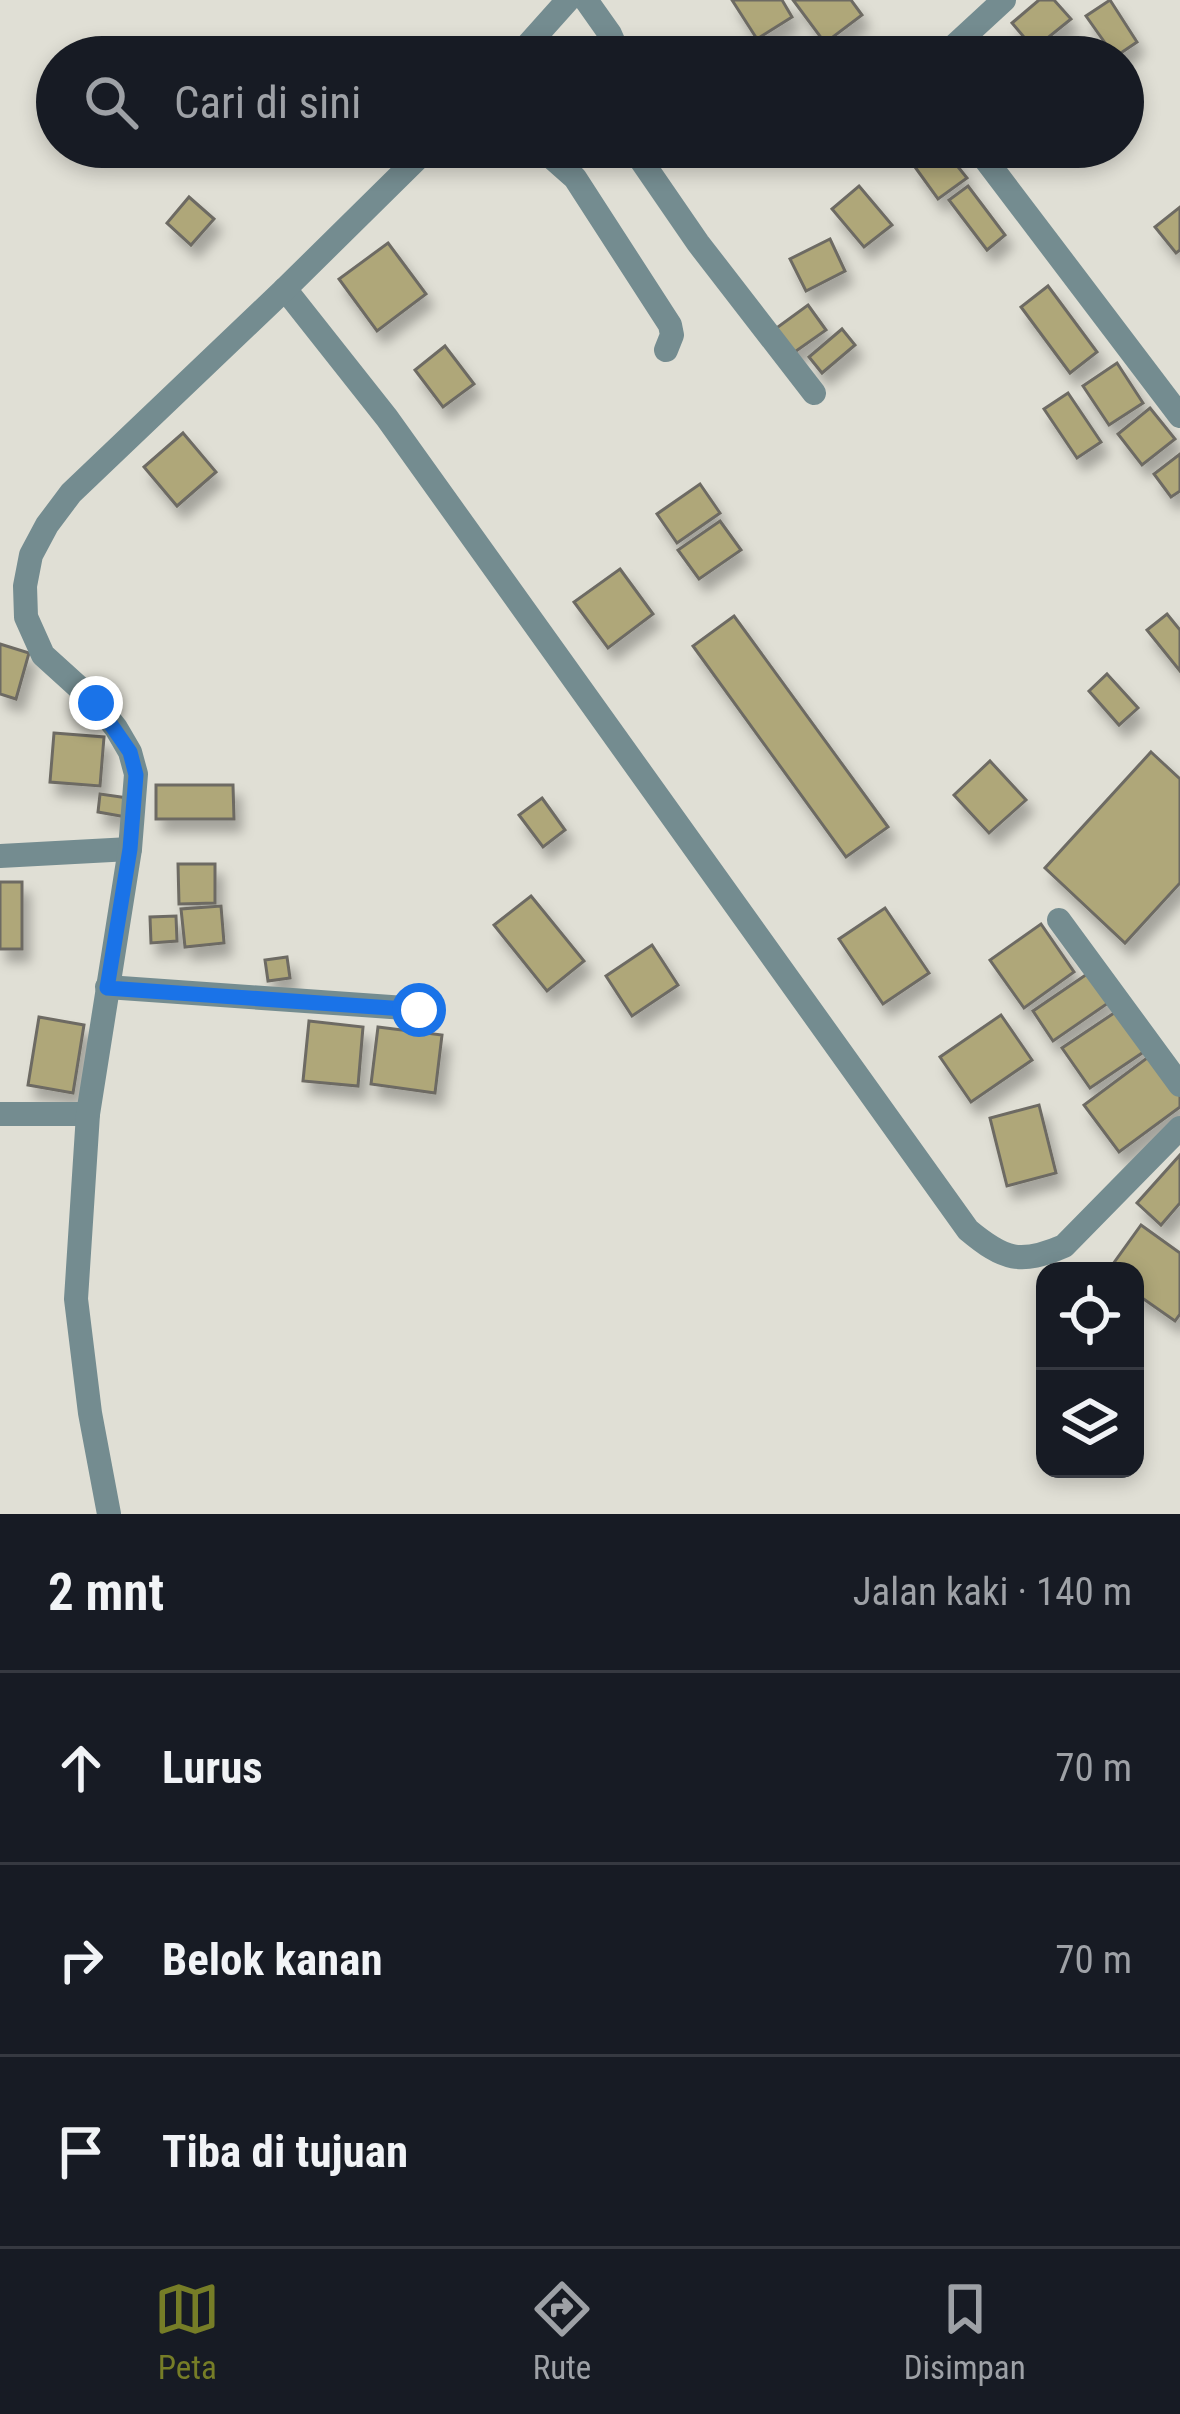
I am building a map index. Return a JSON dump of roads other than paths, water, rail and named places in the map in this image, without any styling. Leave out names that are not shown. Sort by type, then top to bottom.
[{"type":"street","points":[[536,36],[568,0]]},
{"type":"street","points":[[586,0],[611,36]]},
{"type":"street","points":[[965,36],[1004,0]]},
{"type":"street","points":[[109,1514],[76,1299],[88,1114],[130,849],[136,775],[130,752],[96,703],[43,655],[26,617],[25,586],[32,555],[71,493],[408,168]]},
{"type":"street","points":[[564,168],[575,178],[670,325],[672,335],[665,350]]},
{"type":"street","points":[[646,168],[814,393]]},
{"type":"street","points":[[992,168],[1180,416]]},
{"type":"street","points":[[285,289],[387,418],[968,1230],[992,1250],[1016,1259],[1039,1257],[1064,1246],[1180,1128]]},
{"type":"street","points":[[0,856],[130,849]]},
{"type":"street","points":[[1059,920],[1180,1085]]},
{"type":"street","points":[[107,988],[419,1010]]},
{"type":"street","points":[[0,1114],[88,1114]]}]
